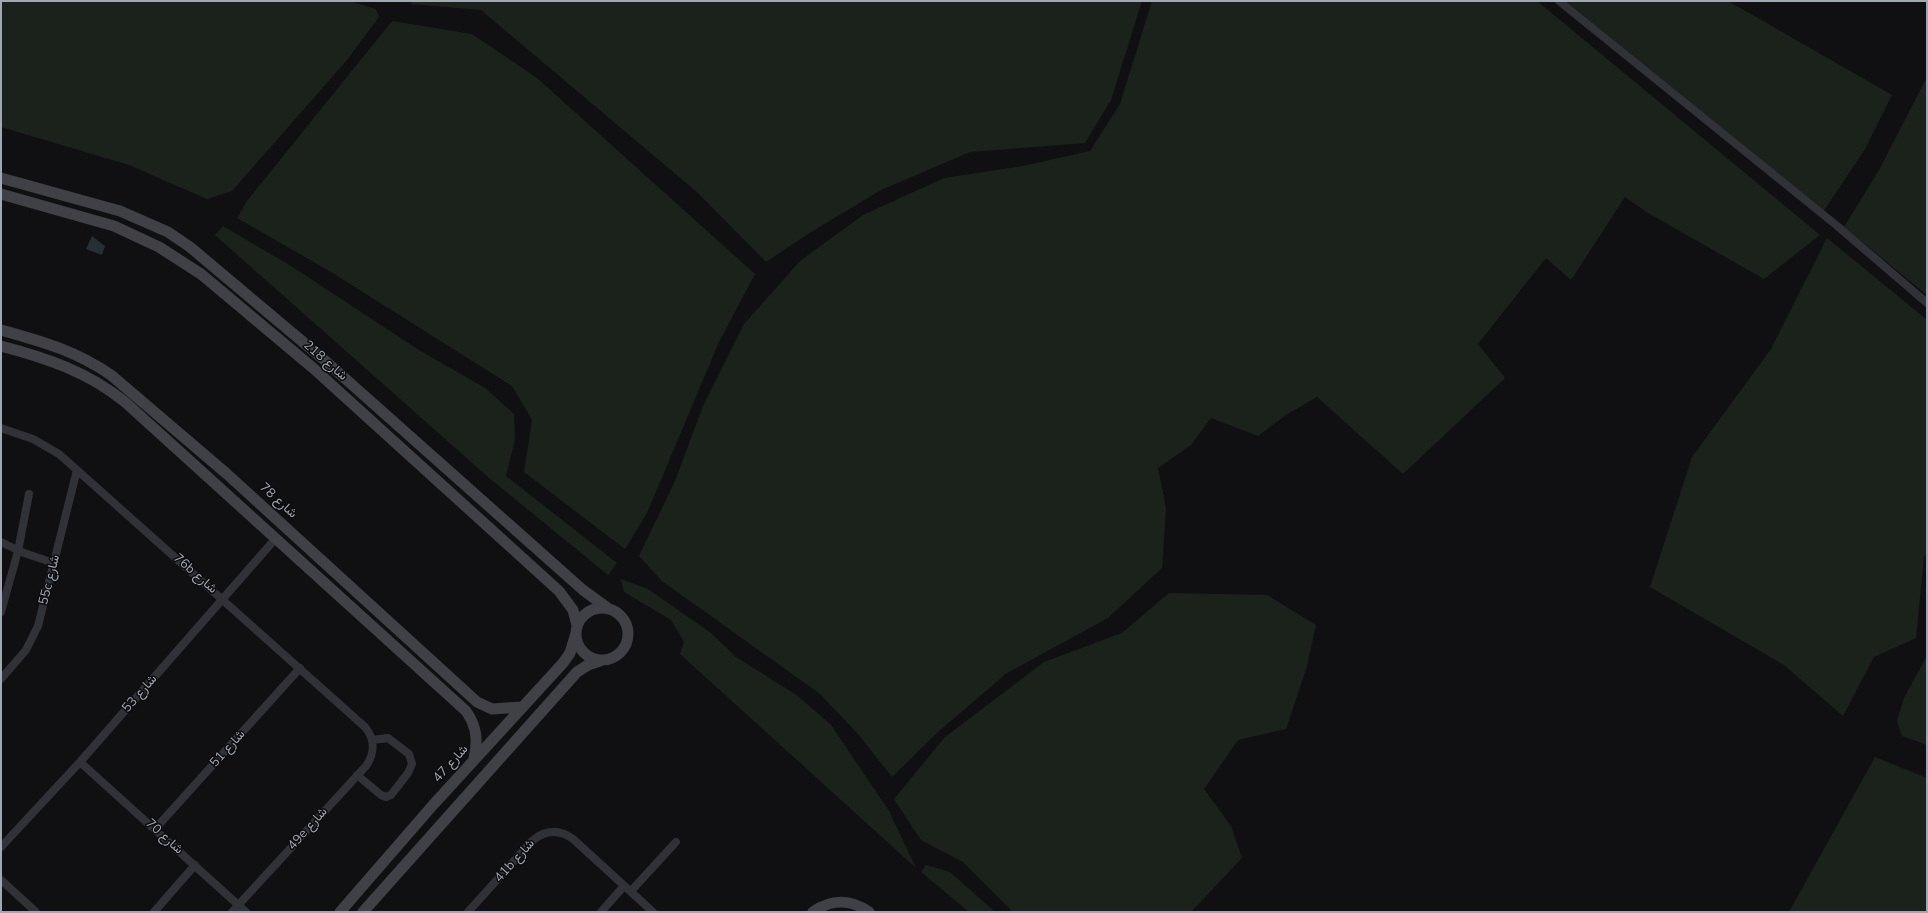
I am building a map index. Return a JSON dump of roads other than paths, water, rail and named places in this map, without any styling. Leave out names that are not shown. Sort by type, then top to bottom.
[{"type":"street","points":[[1559,1],[1836,225],[1927,303]]},
{"type":"street","points":[[1,178],[120,211],[162,229],[190,247],[322,358],[583,590],[622,617],[628,631],[628,639],[621,653],[608,660],[588,665],[577,672],[363,912]]},
{"type":"street","name":"شارع 218","points":[[1,194],[114,226],[159,247],[201,274],[313,368],[559,591],[571,606],[577,629]]},
{"type":"street","name":"شارع 78","points":[[1,330],[55,345],[91,362],[130,390],[206,456],[477,702],[492,709],[521,707]]},
{"type":"street","points":[[1,346],[48,359],[87,376],[115,394],[153,427],[466,711],[473,721],[477,732],[474,759]]},
{"type":"street","points":[[153,427],[169,436],[198,461],[203,461],[206,456]]},
{"type":"street","name":"76b شارع","points":[[1,428],[46,446],[77,470],[365,727],[372,740]]},
{"type":"street","name":"55c شارع","points":[[1,679],[21,657],[35,635],[77,470]]},
{"type":"street","points":[[1,612],[18,551],[29,494]]},
{"type":"street","points":[[235,501],[237,497],[241,497],[260,511],[270,514]]},
{"type":"street","name":"شارع 53","points":[[1,847],[80,762],[276,538]]},
{"type":"street","points":[[1,542],[18,551],[54,563]]},
{"type":"street","points":[[600,661],[594,660],[584,654],[578,644],[577,629],[587,613],[602,608],[609,609]]},
{"type":"street","name":"شارع 47","points":[[340,912],[474,759],[567,658],[573,646],[577,629]]},
{"type":"street","name":"شارع 51","points":[[156,829],[300,668]]},
{"type":"street","points":[[357,775],[381,795],[386,797],[391,795],[411,767],[412,760],[409,754],[391,739],[385,738],[372,740]]},
{"type":"street","name":"49e شارع","points":[[232,912],[357,775],[371,756],[372,740]]},
{"type":"street","name":"شارع 70","points":[[80,762],[156,829],[246,912]]},
{"type":"street","name":"41b شارع","points":[[468,912],[532,841],[542,833],[562,833],[568,835],[628,889]]},
{"type":"street","points":[[601,912],[628,889],[676,842]]},
{"type":"street","points":[[154,912],[195,865]]},
{"type":"street","points":[[1,880],[36,912]]},
{"type":"street","points":[[628,889],[654,912]]},
{"type":"street","points":[[813,912],[830,903],[840,902],[859,906],[869,912]]}]
